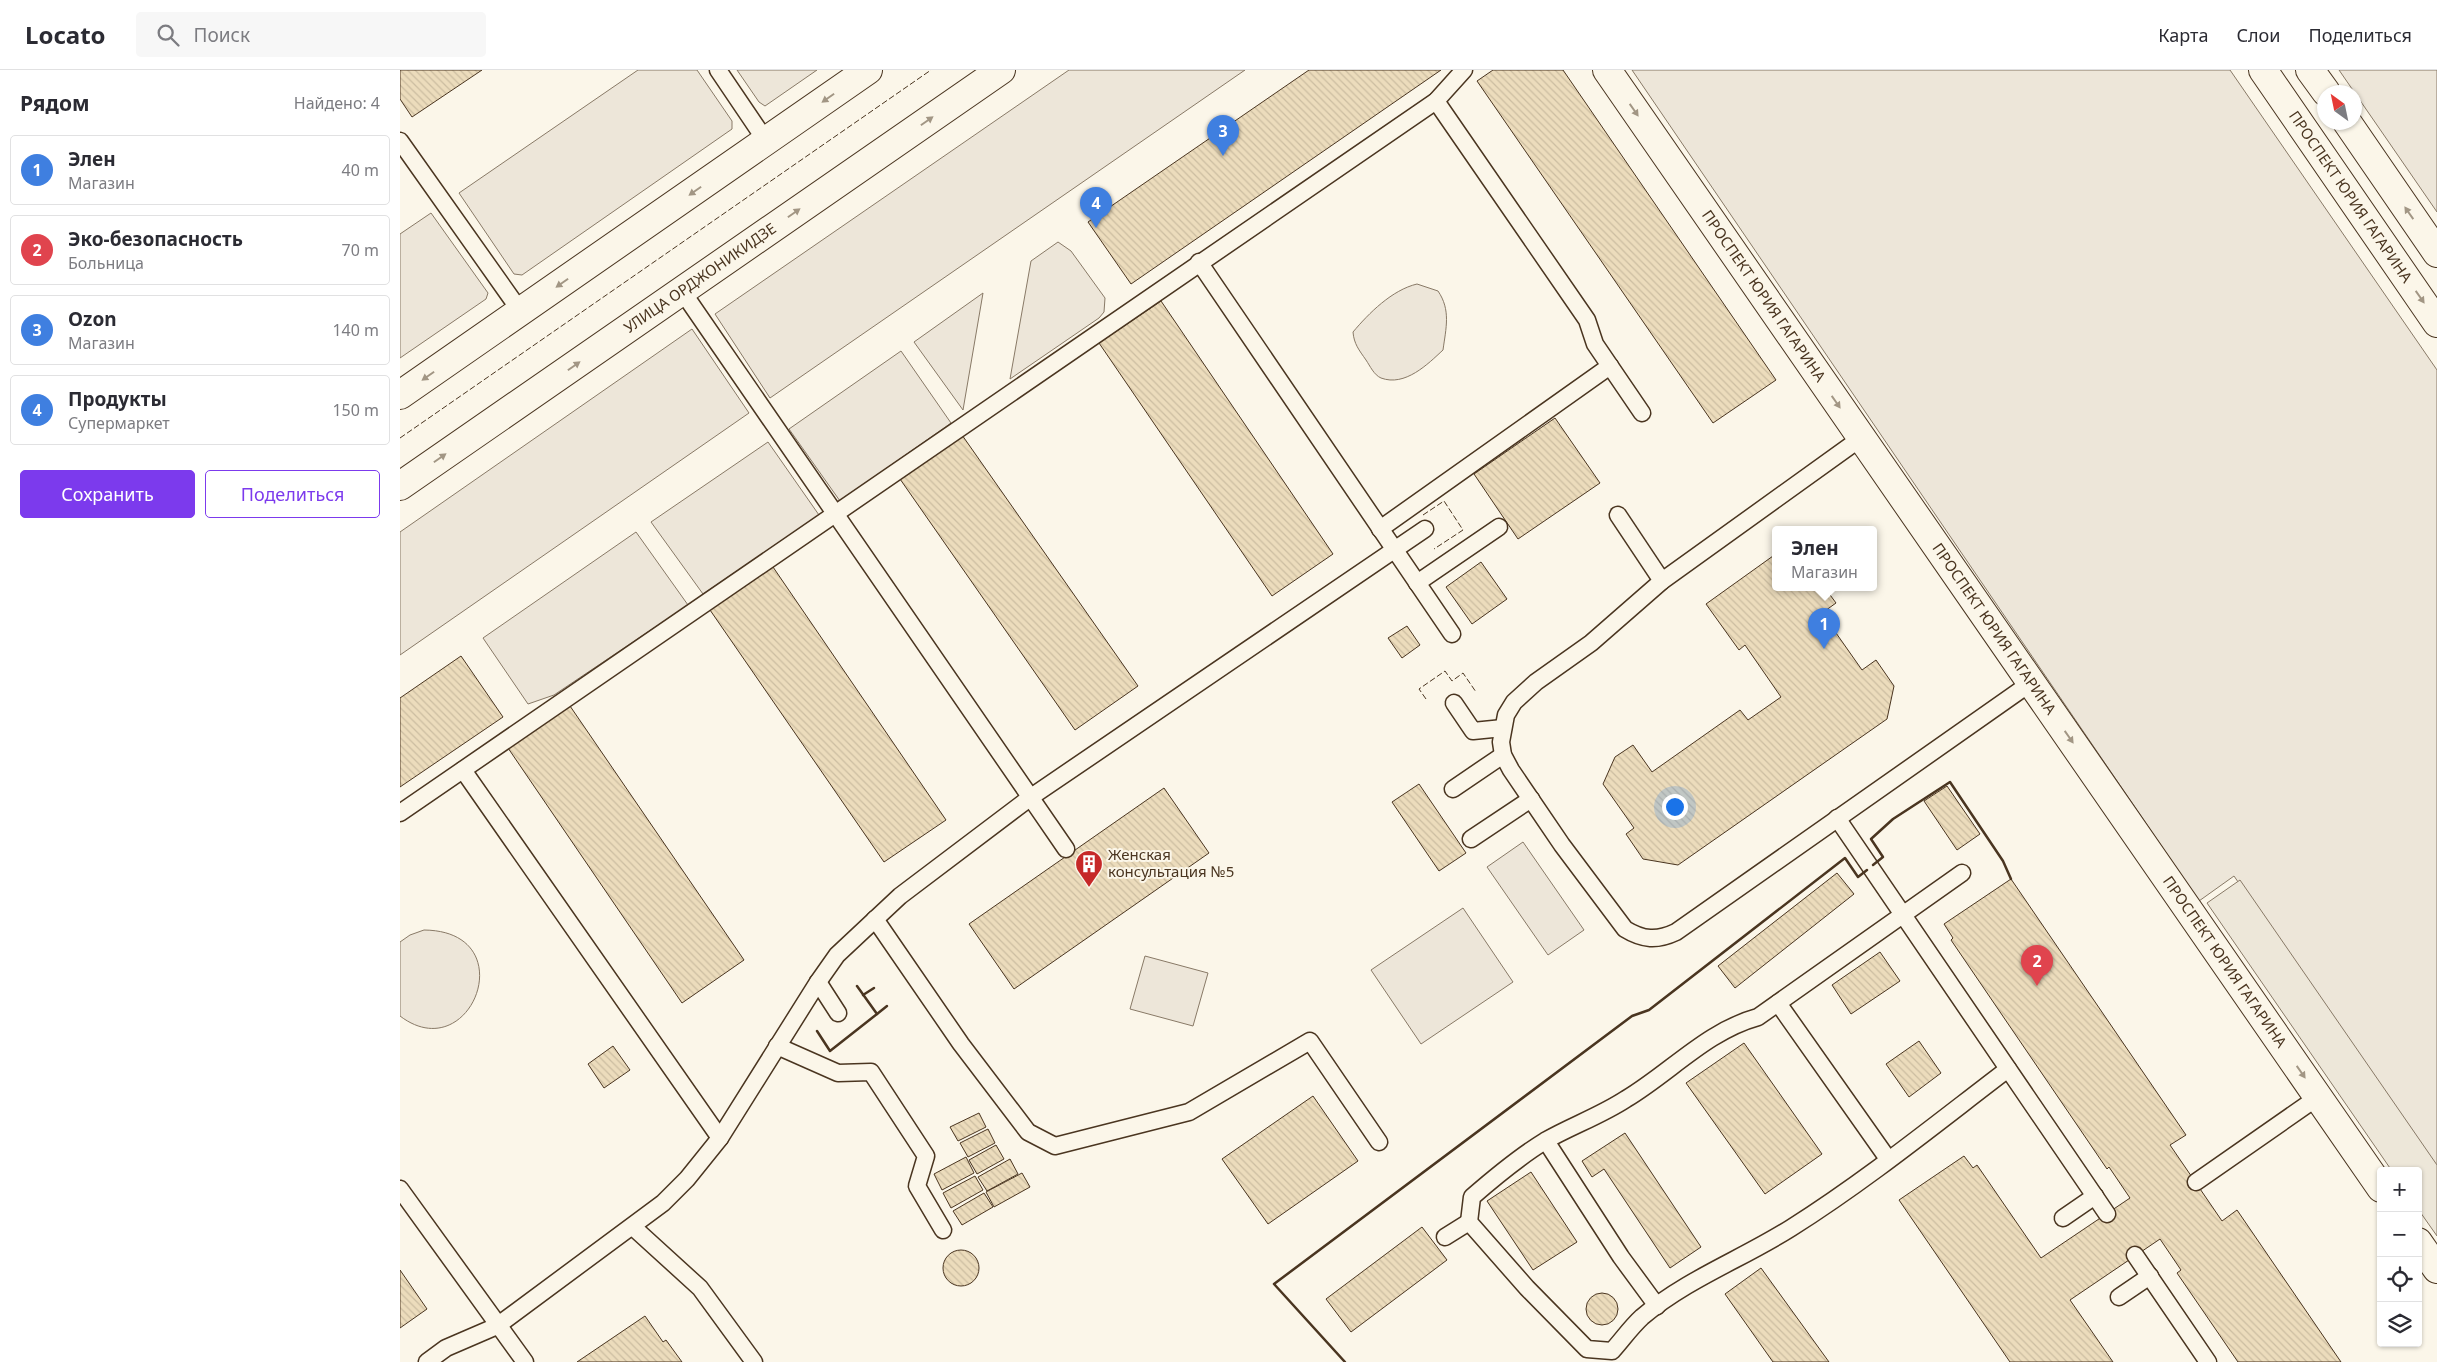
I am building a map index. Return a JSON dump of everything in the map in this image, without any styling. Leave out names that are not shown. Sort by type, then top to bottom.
[{"type":"main road","points":[[400,395],[868,70]]},
{"type":"main road","name":"УЛИЦА ОРДЖОНИКИДЗЕ","points":[[400,486],[1001,70]]},
{"type":"main road","name":"ПРОСПЕКТ ЮРИЯ ГАГАРИНА","points":[[1607,70],[2377,1182]]},
{"type":"main road","name":"ПРОСПЕКТ ЮРИЯ ГАГАРИНА","points":[[2263,70],[2437,323]]},
{"type":"main road","points":[[2310,70],[2321,85]]},
{"type":"main road","points":[[2352,130],[2437,254]]},
{"type":"main road","points":[[2422,1248],[2437,1269]]},
{"type":"lane","points":[[718,70],[766,141]]},
{"type":"lane","points":[[400,814],[1199,262],[1436,101],[1464,70]]},
{"type":"lane","points":[[1436,101],[1587,320],[1595,344],[1642,413]]},
{"type":"lane","points":[[400,141],[521,312]]},
{"type":"lane","points":[[1199,262],[1452,634]]},
{"type":"lane","points":[[682,291],[834,515],[1066,848]]},
{"type":"lane","points":[[1380,529],[1610,366]]},
{"type":"lane","points":[[1861,438],[1662,581],[1591,643],[1536,682],[1521,696],[1506,714],[1501,742],[1504,755],[1531,799],[1625,930],[1636,936],[1650,939],[1664,938],[1676,932],[2032,682]]},
{"type":"lane","points":[[1618,515],[1662,581]]},
{"type":"lane","points":[[1417,583],[1499,527]]},
{"type":"lane","points":[[427,1362],[446,1348],[497,1326],[663,1203],[687,1179],[720,1138],[818,982],[837,956],[900,896],[1031,797],[1425,529]]},
{"type":"lane","points":[[1454,703],[1473,730],[1503,728]]},
{"type":"lane","points":[[1453,789],[1504,755]]},
{"type":"lane","points":[[464,770],[720,1138]]},
{"type":"lane","points":[[1472,839],[1531,799]]},
{"type":"lane","points":[[1837,818],[2107,1214]]},
{"type":"lane","points":[[1962,873],[1758,1017],[1738,1023],[1695,1048],[1627,1099],[1589,1121],[1546,1141],[1505,1169],[1472,1197],[1469,1222],[1527,1288],[1587,1349],[1612,1351],[1641,1318],[1657,1306],[1706,1273],[1733,1262],[1791,1228],[1888,1160],[2008,1069]]},
{"type":"lane","points":[[875,919],[961,1044],[1028,1132],[1055,1146],[1189,1112],[1310,1041],[1379,1142]]},
{"type":"lane","points":[[818,982],[838,1013]]},
{"type":"lane","points":[[1778,1003],[1888,1160]]},
{"type":"lane","points":[[777,1046],[838,1073],[871,1072],[926,1156],[917,1186],[943,1230]]},
{"type":"lane","points":[[2196,1182],[2318,1097]]},
{"type":"lane","points":[[1546,1141],[1621,1257],[1657,1306]]},
{"type":"lane","points":[[400,1189],[497,1326],[525,1362]]},
{"type":"lane","points":[[2063,1218],[2095,1196]]},
{"type":"lane","points":[[1445,1237],[1469,1222]]},
{"type":"lane","points":[[633,1227],[700,1288],[754,1362]]},
{"type":"lane","points":[[2135,1255],[2208,1362]]},
{"type":"lane","points":[[2119,1297],[2150,1276]]},
{"type":"shaded area","points":[[638,70],[697,70],[732,121],[732,129],[522,275],[514,274],[459,193]]},
{"type":"shaded area","points":[[737,70],[817,70],[765,106],[759,102]]},
{"type":"shaded area","points":[[1069,70],[1245,70],[770,398],[715,314]]},
{"type":"shaded area","points":[[1632,70],[2230,70],[2437,370],[2437,1173],[2234,876],[2199,901]]},
{"type":"shaded area","points":[[2339,70],[2437,70],[2437,212],[2362,103],[2362,85],[2349,85]]},
{"type":"shaded area","points":[[431,213],[488,293],[486,299],[400,358],[400,234]]},
{"type":"shaded area","points":[[1058,242],[1071,251],[1105,298],[1104,312],[1099,318],[1010,379],[1031,261]]},
{"type":"shaded area","points":[[1417,284],[1438,291],[1445,305],[1446,319],[1443,350],[1415,373],[1407,377],[1390,380],[1381,378],[1374,373],[1359,350],[1354,340],[1353,332],[1366,317],[1390,297],[1399,291]]},
{"type":"shaded area","points":[[983,293],[963,410],[914,342]]},
{"type":"shaded area","points":[[692,329],[749,413],[400,655],[400,532]]},
{"type":"shaded area","points":[[901,351],[951,423],[840,501],[789,429]]},
{"type":"shaded area","points":[[768,442],[819,515],[703,594],[651,522]]},
{"type":"shaded area","points":[[636,532],[688,605],[554,695],[528,704],[483,638]]},
{"type":"shaded area","points":[[1523,842],[1584,930],[1548,955],[1487,867]]},
{"type":"shaded area","points":[[2240,880],[2437,1165],[2437,1236],[2422,1215],[2422,1167],[2389,1167],[2207,903]]},
{"type":"shaded area","points":[[1463,908],[1513,982],[1421,1044],[1371,970]]},
{"type":"shaded area","points":[[424,930],[455,936],[473,951],[480,972],[476,994],[465,1013],[448,1025],[426,1028],[400,1016],[400,942],[410,935]]},
{"type":"shaded area","points":[[1145,956],[1208,973],[1193,1026],[1130,1009]]},
{"type":"building","points":[[400,70],[482,70],[412,117],[400,99]]},
{"type":"building","points":[[1309,70],[1441,70],[1131,284],[1088,222]]},
{"type":"building","points":[[1493,70],[1563,70],[1776,380],[1713,423],[1477,81]]},
{"type":"building","points":[[1161,301],[1333,554],[1272,596],[1099,343]]},
{"type":"building","points":[[1555,418],[1600,483],[1518,539],[1474,474]]},
{"type":"building","points":[[962,435],[1138,686],[1075,730],[900,479]]},
{"type":"building","points":[[1772,557],[1772,591],[1827,591],[1836,603],[1822,613],[1862,670],[1876,660],[1894,686],[1887,719],[1678,865],[1643,859],[1626,834],[1634,828],[1603,784],[1615,757],[1633,745],[1652,772],[1740,710],[1748,720],[1781,697],[1745,645],[1739,650],[1706,604]]},
{"type":"building","points":[[1481,562],[1507,599],[1472,624],[1446,587]]},
{"type":"building","points":[[773,567],[946,820],[884,862],[710,610]]},
{"type":"building","points":[[1407,626],[1420,645],[1402,658],[1388,638]]},
{"type":"building","points":[[461,656],[503,717],[400,787],[400,698]]},
{"type":"building","points":[[570,706],[744,960],[682,1003],[508,748]]},
{"type":"building","points":[[1419,784],[1466,853],[1439,871],[1392,802]]},
{"type":"building","points":[[1947,786],[1980,834],[1957,850],[1924,801]]},
{"type":"building","name":"Женская консультация №5","points":[[1164,788],[1209,853],[1014,989],[969,924]]},
{"type":"building","points":[[1837,873],[1854,894],[1735,988],[1718,966]]},
{"type":"building","points":[[2011,879],[2186,1135],[2170,1145],[2222,1221],[2237,1210],[2341,1362],[2238,1362],[2177,1273],[2181,1270],[2160,1239],[2070,1300],[2113,1362],[2010,1362],[1899,1200],[1964,1156],[1973,1168],[1977,1165],[2041,1258],[2130,1198],[2109,1167],[2107,1169],[1951,940],[1953,938],[1944,924]]},
{"type":"building","points":[[1880,952],[1900,981],[1851,1014],[1832,985]]},
{"type":"building","points":[[1919,1041],[1941,1073],[1909,1097],[1886,1064]]},
{"type":"building","points":[[1744,1043],[1822,1154],[1765,1194],[1686,1083]]},
{"type":"building","points":[[613,1046],[630,1070],[604,1088],[588,1064]]},
{"type":"building","points":[[1313,1096],[1358,1161],[1268,1224],[1222,1159]]},
{"type":"building","points":[[979,1113],[986,1127],[958,1141],[950,1127]]},
{"type":"building","points":[[988,1129],[995,1143],[968,1157],[960,1143]]},
{"type":"building","points":[[1625,1133],[1701,1247],[1670,1268],[1604,1169],[1592,1177],[1582,1161]]},
{"type":"building","points":[[996,1145],[1004,1159],[977,1174],[969,1160]]},
{"type":"building","points":[[966,1157],[974,1173],[942,1190],[934,1174]]},
{"type":"building","points":[[1010,1159],[1018,1174],[987,1191],[978,1177]]},
{"type":"building","points":[[1531,1172],[1577,1242],[1533,1270],[1487,1201]]},
{"type":"building","points":[[1022,1173],[1030,1187],[994,1207],[986,1192]]},
{"type":"building","points":[[975,1176],[983,1190],[951,1208],[943,1193]]},
{"type":"building","points":[[984,1193],[993,1207],[962,1225],[953,1211]]},
{"type":"building","points":[[1422,1227],[1447,1260],[1351,1332],[1326,1299]]},
{"type":"building","points":[[961,1250],[968,1251],[974,1255],[978,1261],[978,1275],[974,1281],[968,1285],[961,1286],[954,1285],[948,1281],[944,1275],[943,1268],[944,1261],[948,1255],[954,1251]]},
{"type":"building","points":[[1761,1268],[1829,1362],[1773,1362],[1725,1294]]},
{"type":"building","points":[[400,1270],[427,1309],[400,1328]]},
{"type":"building","points":[[1602,1293],[1614,1297],[1618,1309],[1614,1321],[1602,1325],[1590,1321],[1586,1309],[1590,1297]]},
{"type":"building","points":[[645,1316],[663,1342],[666,1340],[682,1362],[577,1362]]},
{"type":"fence","points":[[400,438],[931,70]]},
{"type":"fence","points":[[1423,515],[1444,501],[1463,530],[1434,549]]},
{"type":"fence","points":[[1426,699],[1419,689],[1445,671],[1452,681],[1463,673],[1476,692]]},
{"type":"wall","points":[[1873,865],[1883,857],[1871,839],[1893,819],[1950,782],[2003,861],[2011,879]]},
{"type":"wall","points":[[1345,1362],[1274,1284],[1632,1016],[1649,1010],[1845,858],[1858,877],[1867,870]]},
{"type":"wall","points":[[817,1031],[830,1051],[877,1014],[857,986]]},
{"type":"wall","points":[[863,995],[874,988]]},
{"type":"wall","points":[[877,1014],[887,1006]]},
{"type":"place","name":"Ozon","points":[[1223,156]]},
{"type":"place","name":"Продукты","points":[[1096,228]]},
{"type":"place","name":"Элен","points":[[1824,649]]},
{"type":"place","name":"Женская консультация №5","points":[[1089,888]]},
{"type":"place","name":"Эко-безопасность","points":[[2037,986]]}]
